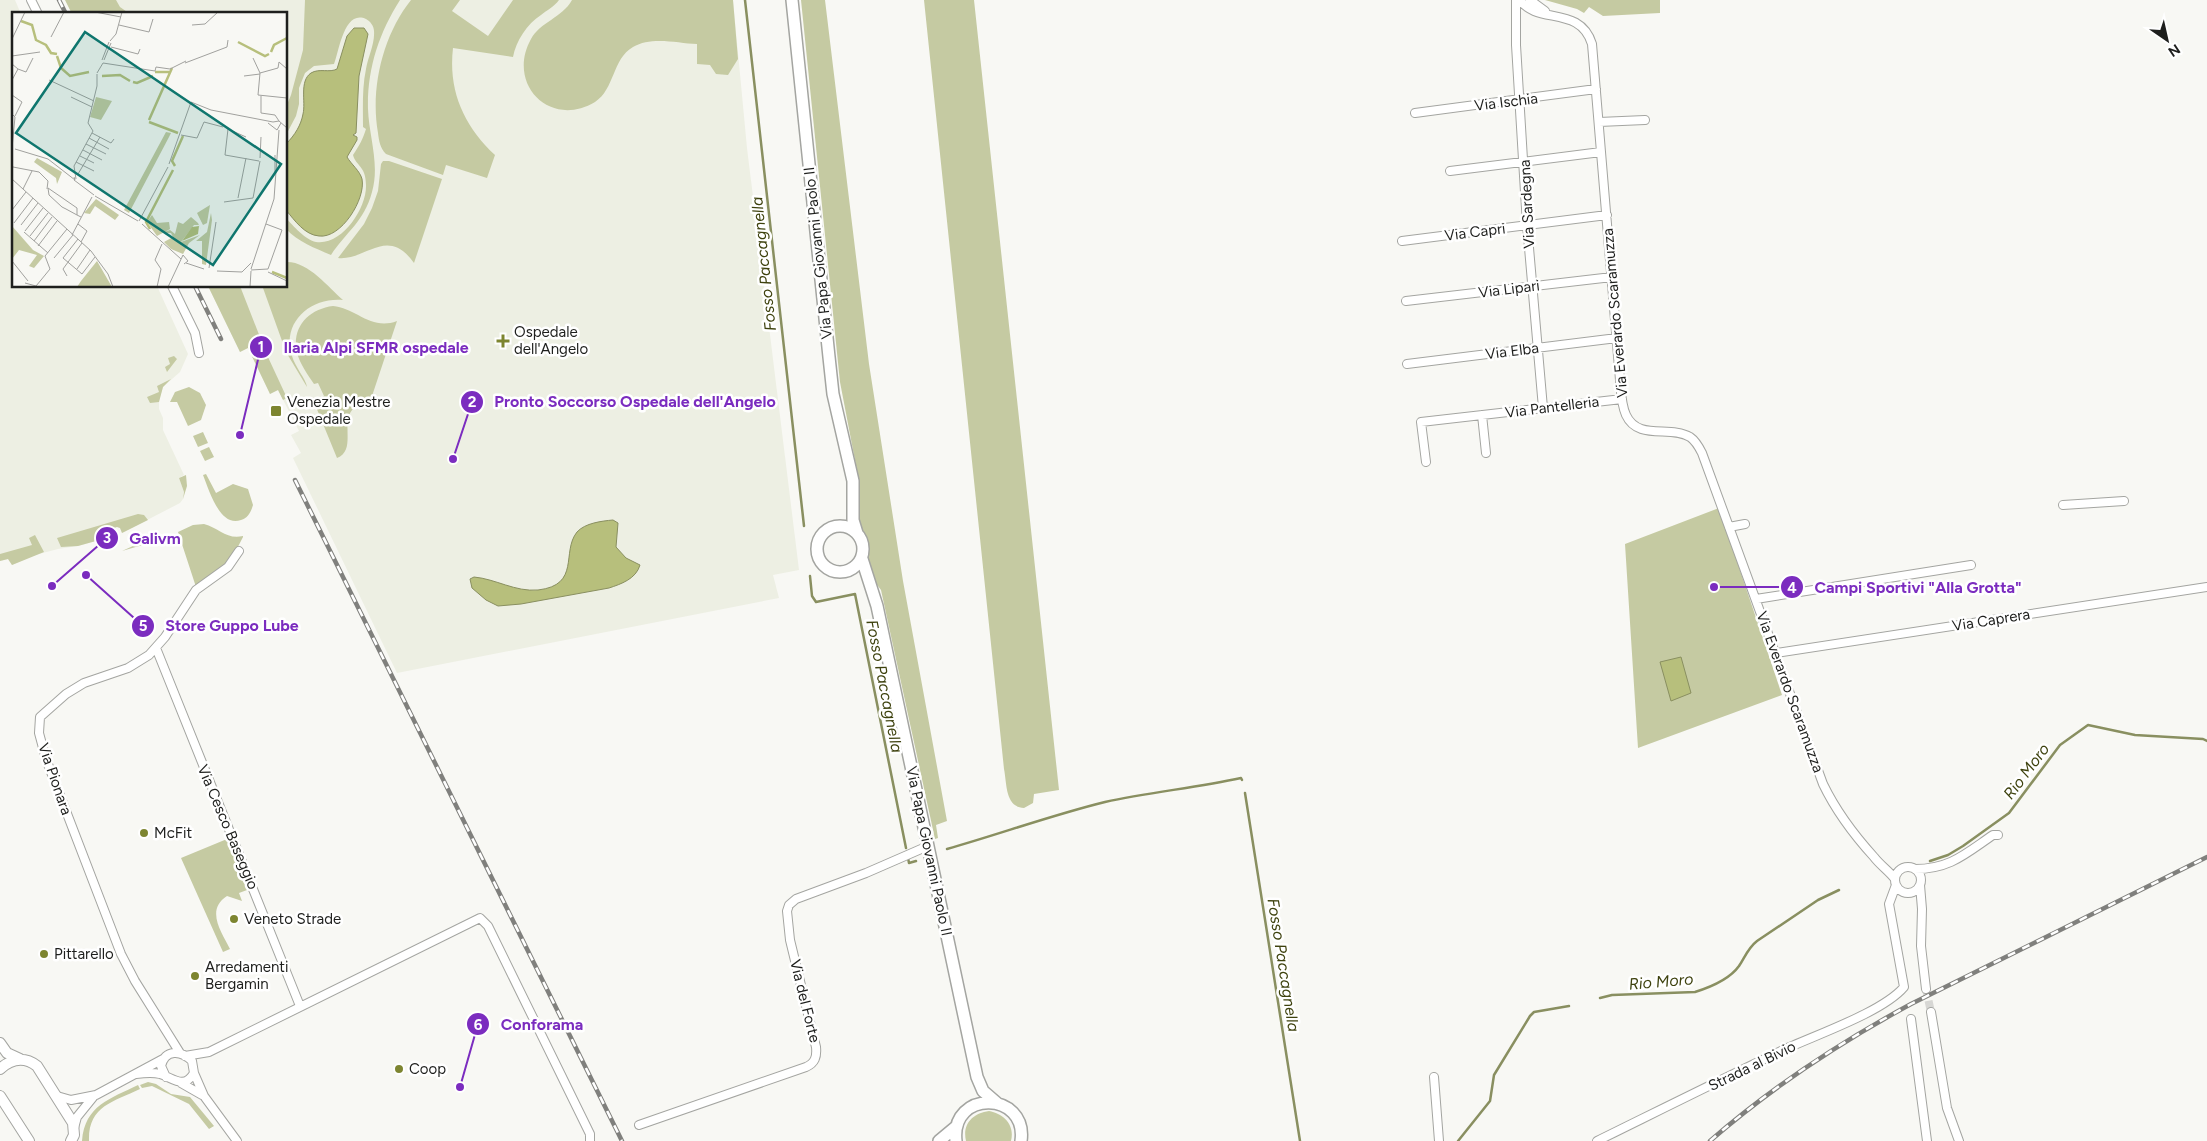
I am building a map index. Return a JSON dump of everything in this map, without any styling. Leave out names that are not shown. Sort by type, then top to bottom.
[{"type":"main road","name":"Via Papa Giovanni Paolo II","points":[[792,0],[828,357],[833,394],[853,481],[853,520],[857,532]]},
{"type":"main road","points":[[835,527],[848,527],[857,532],[863,546],[862,559],[856,567],[845,572],[828,569],[822,564],[817,554],[820,538],[826,531],[835,527],[848,515],[853,505]]},
{"type":"main road","name":"Via Papa Giovanni Paolo II","points":[[862,559],[875,597],[977,1077],[983,1091],[998,1104],[1009,1109],[1016,1117],[1021,1129],[1021,1141]]},
{"type":"main road","name":"Via Papa Giovanni Paolo II","points":[[845,572],[859,577],[875,597]]},
{"type":"main road","name":"Via Papa Giovanni Paolo II","points":[[939,1141],[957,1126],[968,1110],[976,1090],[977,1077]]},
{"type":"main road","points":[[968,1110],[982,1103],[998,1104]]},
{"type":"main road","points":[[956,1141],[957,1126]]},
{"type":"street","points":[[31,0],[37,12]]},
{"type":"street","name":"Via Sardegna","points":[[1516,0],[1516,45],[1527,225],[1543,408]]},
{"type":"street","name":"Via Everardo Scaramuzza","points":[[1520,0],[1530,9],[1577,23],[1587,32],[1592,44],[1622,399],[1627,417],[1637,428],[1646,431],[1683,434],[1694,441],[1702,453],[1812,755],[1830,799],[1873,857],[1884,866],[1896,882]]},
{"type":"street","name":"Via Everardo Scaramuzza","points":[[1530,0],[1538,7],[1554,15]]},
{"type":"street","name":"Via Ischia","points":[[1415,113],[1596,89]]},
{"type":"street","points":[[1599,122],[1645,120]]},
{"type":"street","points":[[1450,170],[1602,152]]},
{"type":"street","name":"Via Capri","points":[[1402,241],[1607,215]]},
{"type":"street","name":"Via Lipari","points":[[1406,301],[1612,277]]},
{"type":"street","points":[[173,288],[194,334],[199,353]]},
{"type":"street","name":"Via Elba","points":[[1407,364],[1617,338]]},
{"type":"street","name":"Via Pantelleria","points":[[1426,462],[1421,422],[1622,399]]},
{"type":"street","points":[[1482,415],[1486,453]]},
{"type":"street","points":[[2063,505],[2124,501]]},
{"type":"street","points":[[1729,527],[1745,524]]},
{"type":"street","name":"Via Pionara","points":[[182,1054],[163,1028],[116,944],[46,759],[38,728],[40,717],[66,694],[84,683],[128,668],[156,648],[196,590],[228,567],[239,551]]},
{"type":"street","points":[[1756,600],[1970,565]]},
{"type":"street","name":"Via Caprera","points":[[1776,653],[2207,587]]},
{"type":"street","name":"Via Cesco Baseggio","points":[[156,648],[300,1006]]},
{"type":"street","points":[[1884,866],[1901,870],[1907,867],[1931,869],[1958,859],[1993,836],[1998,836]]},
{"type":"street","name":"Via del Forte","points":[[639,1125],[806,1067],[814,1062],[817,1053],[816,1047],[790,940],[789,905],[796,899],[866,873],[928,846]]},
{"type":"street","points":[[1915,869],[1921,881],[1920,939],[1926,989]]},
{"type":"street","points":[[1891,909],[1896,898],[1906,892],[1916,890],[1931,869]]},
{"type":"street","points":[[1891,909],[1890,900],[1901,870]]},
{"type":"street","points":[[1896,882],[1906,892],[1922,902]]},
{"type":"street","name":"Strada al Bivio","points":[[1597,1141],[1779,1051],[1880,1006],[1898,995],[1904,987],[1891,909]]},
{"type":"street","points":[[57,1096],[71,1100],[96,1095],[173,1052],[182,1054],[209,1052],[480,918],[488,926],[590,1134],[590,1141]]},
{"type":"street","points":[[1931,1012],[1947,1108],[1959,1141]]},
{"type":"street","points":[[1911,1019],[1927,1141]]},
{"type":"street","name":"Via Pionara","points":[[163,1028],[169,1046],[164,1058]]},
{"type":"street","points":[[0,1043],[7,1053],[32,1062],[37,1066],[71,1118],[73,1137]]},
{"type":"street","points":[[181,1083],[190,1079],[209,1052]]},
{"type":"street","points":[[182,1054],[192,1061],[204,1096],[237,1141]]},
{"type":"street","points":[[164,1058],[161,1069],[166,1077]]},
{"type":"street","points":[[0,1069],[6,1064],[20,1059]]},
{"type":"street","points":[[136,1074],[158,1074],[181,1083],[204,1096]]},
{"type":"street","points":[[1434,1077],[1439,1141]]},
{"type":"street","points":[[73,1137],[77,1117],[96,1095]]},
{"type":"street","points":[[0,1096],[29,1141]]},
{"type":"street","points":[[0,1108],[12,1114]]},
{"type":"shaded area","points":[[0,0],[15,0],[20,12],[12,12],[12,288],[158,288],[188,354],[180,372],[163,387],[159,400],[159,409],[163,418],[163,430],[184,475],[179,478],[184,492],[180,503],[122,533],[120,528],[117,527],[103,531],[103,539],[35,555],[12,565],[8,559],[0,561]]},
{"type":"shaded area","points":[[65,0],[116,0],[120,7],[127,12],[71,12]]},
{"type":"shaded area","name":"Ospedale dell'Angelo","points":[[76,0],[733,0],[747,148],[799,570],[773,575],[779,598],[397,673],[293,458],[301,453],[291,435],[299,431],[278,390],[270,394],[248,348],[240,352],[209,288],[288,288],[288,12],[76,12]]},
{"type":"shaded area","points":[[305,0],[400,0],[380,38],[372,66],[368,109],[375,161],[372,192],[369,202],[359,219],[331,255],[291,234],[288,231],[288,220],[308,239],[316,242],[326,242],[344,232],[351,224],[362,204],[366,179],[363,170],[353,155],[366,129],[363,127],[364,83],[374,29],[372,24],[366,19],[352,20],[344,33],[334,64],[314,66],[305,73],[299,88],[299,104],[296,116],[288,131],[288,102],[303,50]]},
{"type":"shaded area","points":[[411,0],[460,0],[452,11],[488,36],[513,0],[559,0],[527,28],[517,45],[513,57],[453,48],[453,79],[460,107],[475,132],[495,155],[487,178],[446,165],[443,175],[386,154],[381,147],[376,116],[376,98],[381,63],[393,29]]},
{"type":"shaded area","points":[[572,0],[733,0],[738,59],[728,75],[716,74],[710,65],[697,64],[697,44],[664,41],[648,42],[633,47],[626,52],[606,90],[595,102],[578,109],[562,110],[548,106],[537,98],[528,86],[524,72],[525,56],[535,33],[563,11]]},
{"type":"shaded area","points":[[801,0],[825,0],[869,364],[903,581],[947,821],[936,825],[938,838],[935,839],[881,590],[872,578],[866,560],[867,544],[859,531],[857,517],[860,496],[858,476],[840,382]]},
{"type":"shaded area","points":[[924,0],[974,0],[1059,790],[1034,794],[1033,803],[1024,808],[1013,804],[1010,799],[1004,769]]},
{"type":"shaded area","points":[[1545,0],[1660,0],[1660,13],[1603,16],[1589,7],[1584,13],[1577,9]]},
{"type":"shaded area","points":[[354,28],[364,28],[368,34],[359,76],[356,133],[353,135],[357,137],[357,140],[347,157],[361,176],[362,187],[356,207],[343,225],[336,231],[319,236],[305,230],[288,212],[288,142],[297,130],[302,118],[304,86],[307,77],[314,72],[337,69],[347,36]]},
{"type":"shaded area","points":[[383,161],[389,161],[442,179],[414,263],[404,252],[395,247],[385,246],[376,247],[348,258],[338,258],[364,224],[372,208],[378,191]]},
{"type":"shaded area","points":[[288,262],[310,270],[343,300],[331,300],[310,307],[301,314],[291,332],[292,356],[307,387],[286,352],[263,288],[288,288]]},
{"type":"shaded area","points":[[209,288],[241,288],[267,355],[287,398],[283,400],[278,390],[270,394],[248,348],[240,352]]},
{"type":"shaded area","points":[[333,306],[379,323],[397,321],[370,402],[358,405],[351,411],[348,419],[347,446],[344,453],[337,458],[314,402],[324,396],[318,383],[314,384],[302,365],[297,353],[296,344],[299,327],[309,315]]},
{"type":"shaded area","points":[[174,356],[177,359],[167,372],[165,367],[170,364],[168,358]]},
{"type":"shaded area","points":[[171,379],[163,387],[159,402],[150,403],[147,397],[159,392],[157,386]]},
{"type":"shaded area","points":[[189,387],[200,393],[206,405],[201,420],[188,426],[177,402],[170,402],[175,392]]},
{"type":"shaded area","points":[[203,432],[208,443],[198,447],[193,436]]},
{"type":"shaded area","points":[[209,447],[214,457],[205,461],[200,451]]},
{"type":"shaded area","points":[[206,474],[216,493],[233,484],[248,489],[253,505],[247,516],[241,520],[234,521],[221,513],[216,506],[203,475]]},
{"type":"shaded area","points":[[186,475],[187,486],[183,499],[184,492],[179,478]]},
{"type":"shaded area","points":[[1719,508],[1782,695],[1638,748],[1625,544]]},
{"type":"shaded area","points":[[138,514],[144,515],[148,520],[122,533],[120,528],[117,527],[103,531],[103,539],[78,546],[61,547],[57,538]]},
{"type":"shaded area","points":[[613,520],[618,523],[616,547],[626,558],[640,565],[635,574],[623,583],[609,588],[521,604],[498,606],[486,600],[472,588],[470,579],[474,577],[521,589],[538,590],[551,587],[560,582],[565,575],[572,540],[577,532],[589,525]]},
{"type":"shaded area","points":[[204,524],[228,535],[243,537],[228,566],[196,587],[178,532],[193,525]]},
{"type":"shaded area","points":[[35,535],[44,552],[12,565],[8,559],[0,561],[0,554],[32,545],[29,538]]},
{"type":"shaded area","points":[[155,536],[163,539],[122,551]]},
{"type":"shaded area","points":[[1681,657],[1691,693],[1671,701],[1660,662]]},
{"type":"shaded area","points":[[227,839],[247,890],[239,893],[242,901],[227,896],[220,902],[217,908],[217,922],[230,949],[223,952],[181,858]]},
{"type":"shaded area","points":[[148,1082],[156,1084],[171,1094],[190,1097],[214,1126],[209,1129],[189,1104],[152,1086],[142,1088],[140,1085]]},
{"type":"shaded area","points":[[138,1085],[140,1089],[112,1102],[98,1113],[90,1129],[89,1141],[82,1141],[88,1119],[94,1111],[109,1099]]},
{"type":"shaded area","points":[[989,1111],[1004,1118],[1010,1125],[1011,1141],[966,1141],[966,1129],[970,1120],[978,1114]]},
{"type":"waterway","name":"Fosso Paccagnella","points":[[745,0],[804,526]]},
{"type":"waterway","name":"Fosso Paccagnella","points":[[810,576],[812,596],[816,602],[855,594],[906,848]]},
{"type":"waterway","name":"Rio Moro","points":[[1930,861],[1948,855],[1963,846],[2009,813],[2060,745],[2088,725],[2135,735],[2203,739],[2207,741]]},
{"type":"waterway","name":"Fosso Paccagnella","points":[[947,849],[1105,802],[1241,778],[1242,780]]},
{"type":"waterway","name":"Fosso Paccagnella","points":[[1245,793],[1300,1141]]},
{"type":"waterway","name":"Fosso Paccagnella","points":[[908,858],[909,863],[916,861]]},
{"type":"waterway","name":"Rio Moro","points":[[1600,998],[1612,995],[1695,992],[1713,985],[1735,971],[1757,941],[1818,900],[1839,890]]},
{"type":"waterway","name":"Rio Moro","points":[[1458,1141],[1490,1101],[1494,1075],[1530,1016],[1534,1012],[1569,1006]]},
{"type":"tunnel","points":[[1926,989],[1931,1012]]},
{"type":"railway","points":[[59,0],[65,12]]},
{"type":"railway","points":[[196,288],[221,339]]},
{"type":"railway","points":[[295,480],[622,1141]]},
{"type":"railway","points":[[1710,1141],[1782,1084],[1832,1050],[1884,1019],[2207,857]]},
{"type":"place","name":"Ospedale dell'Angelo","points":[[503,341]]},
{"type":"place","name":"Venezia Mestre Ospedale","points":[[276,411]]},
{"type":"place","name":"Ilaria Alpi SFMR ospedale","points":[[240,435]]},
{"type":"place","name":"Pronto Soccorso Ospedale dell'Angelo","points":[[453,459]]},
{"type":"place","name":"Store Guppo Lube","points":[[86,575]]},
{"type":"place","name":"Galivm","points":[[52,586]]},
{"type":"place","name":"Campi Sportivi \"Alla Grotta\"","points":[[1714,587]]},
{"type":"place","name":"McFit","points":[[144,833]]},
{"type":"place","name":"Veneto Strade","points":[[234,919]]},
{"type":"place","name":"Pittarello","points":[[44,954]]},
{"type":"place","name":"Arredamenti Bergamin","points":[[195,976]]},
{"type":"place","name":"Coop","points":[[399,1069]]},
{"type":"place","name":"Conforama","points":[[460,1087]]}]
